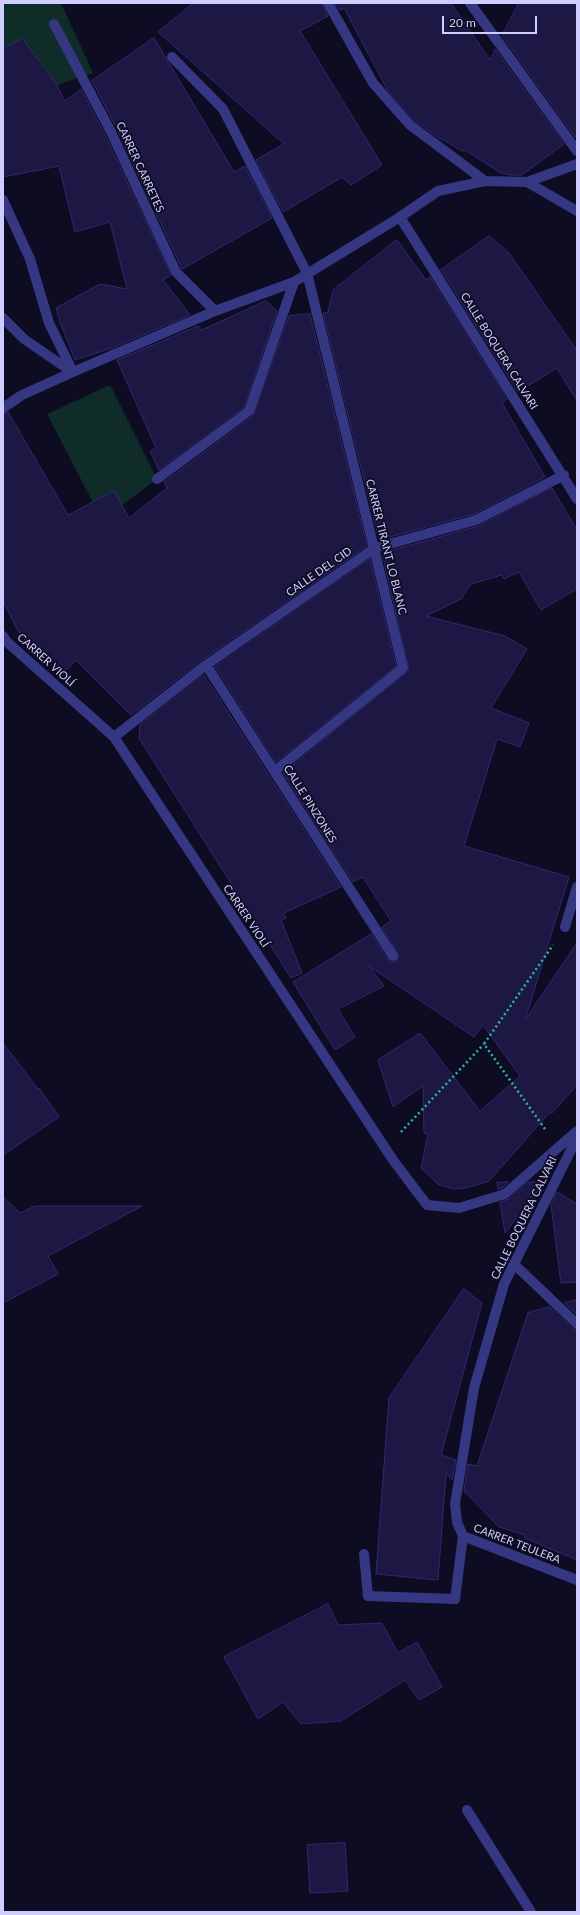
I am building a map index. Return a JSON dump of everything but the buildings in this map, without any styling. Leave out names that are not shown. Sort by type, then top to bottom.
[{"type":"street","points":[[328,3],[373,83],[410,125],[485,181]]},
{"type":"street","points":[[470,3],[577,151]]},
{"type":"street","name":"CARRER CARRETES","points":[[54,24],[110,130],[176,272],[215,310]]},
{"type":"street","points":[[172,57],[222,109],[307,273]]},
{"type":"street","points":[[3,408],[22,395],[215,310],[294,282],[400,217],[438,191],[485,181],[527,182],[577,164]]},
{"type":"street","points":[[527,182],[577,211]]},
{"type":"street","points":[[3,200],[30,259],[49,323],[73,372]]},
{"type":"street","name":"CALLE BOQUERA CALVARI","points":[[400,217],[564,475],[577,499]]},
{"type":"street","name":"CARRER TIRANT LO BLANC","points":[[275,771],[403,668],[307,273]]},
{"type":"street","points":[[157,479],[249,410],[294,282]]},
{"type":"street","points":[[3,318],[24,339],[73,372]]},
{"type":"street","name":"CALLE DEL CID","points":[[114,737],[206,665],[375,548],[476,520],[564,475]]},
{"type":"street","name":"CARRER VIOLÍ","points":[[3,636],[7,642],[114,737],[386,1148],[427,1204],[459,1208],[505,1194],[558,1148]]},
{"type":"street","name":"CALLE PINZONES","points":[[206,665],[393,956]]},
{"type":"street","points":[[565,927],[577,887]]},
{"type":"street","points":[[558,1148],[577,1131]]},
{"type":"street","name":"CALLE BOQUERA CALVARI","points":[[457,1522],[455,1504],[474,1388],[504,1284],[577,1138]]},
{"type":"street","points":[[514,1264],[577,1324]]},
{"type":"street","name":"CARRER TEULERA","points":[[457,1522],[463,1536],[577,1580]]},
{"type":"street","points":[[364,1554],[368,1596],[455,1599],[463,1536]]},
{"type":"street","points":[[467,1810],[530,1912]]},
{"type":"path","points":[[386,1148],[484,1044],[565,927]]},
{"type":"path","points":[[484,1044],[558,1148]]},
{"type":"green space","points":[[3,3],[61,3],[93,73],[3,103]]},
{"type":"green space","points":[[110,385],[157,479],[102,520],[47,414]]}]
